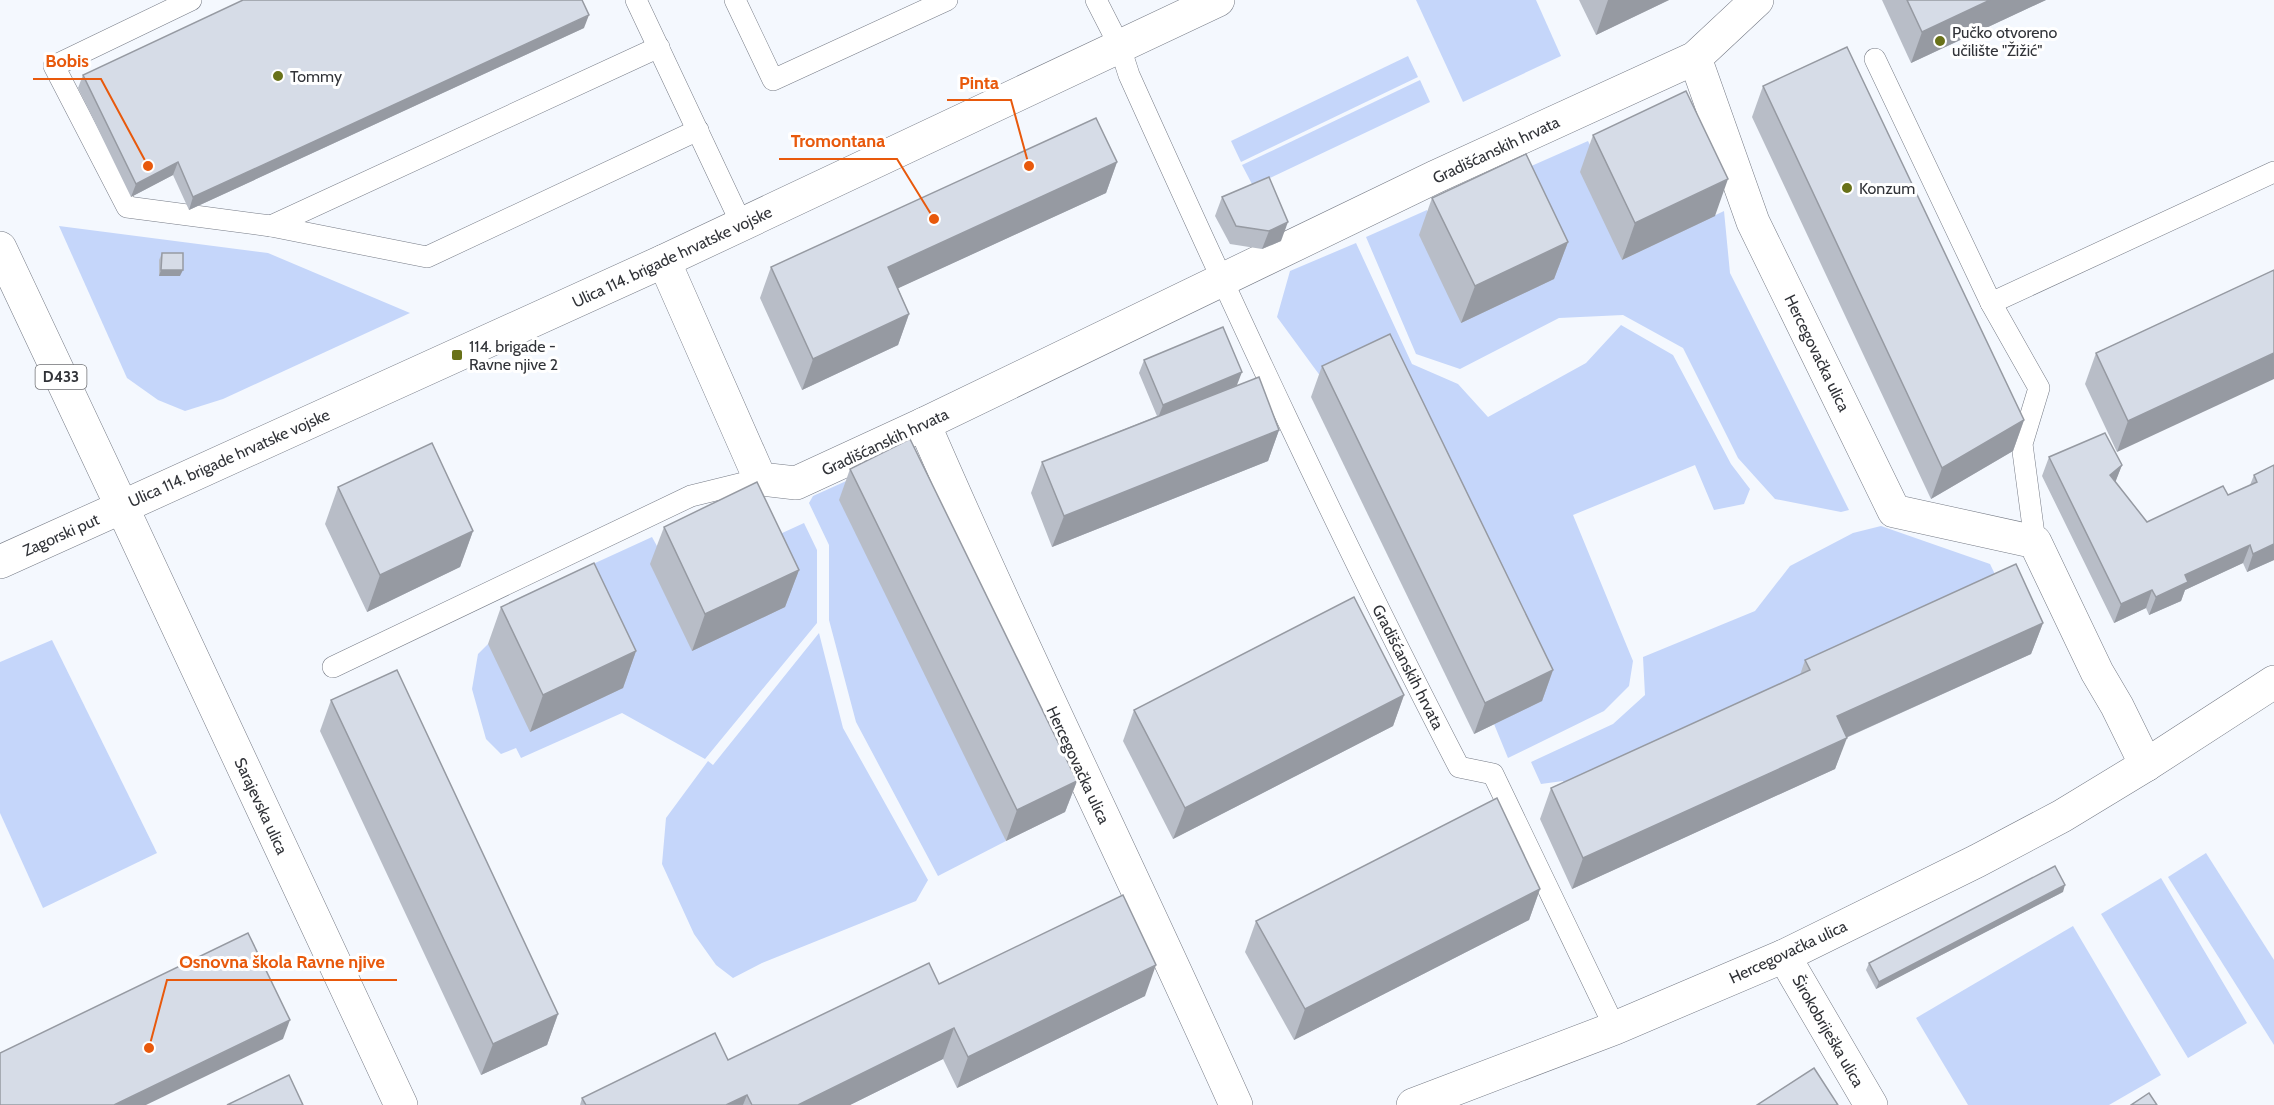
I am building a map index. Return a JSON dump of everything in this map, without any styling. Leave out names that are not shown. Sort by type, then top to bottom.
[{"type":"street","name":"Ulica 114. brigade hrvatske vojske","points":[[122,507],[742,225],[1218,0]]},
{"type":"street","name":"Gradišćanskih hrvata","points":[[760,479],[796,483],[924,424],[1435,177],[1695,58],[1757,0]]},
{"type":"street","name":"Hercegovačka ulica","points":[[1695,58],[1753,222],[1894,511],[2035,542]]},
{"type":"street","name":"D433","points":[[0,248],[122,507]]},
{"type":"street","points":[[664,261],[760,479]]},
{"type":"street","name":"Hercegovačka ulica","points":[[924,424],[998,593],[1214,1053],[1236,1105]]},
{"type":"street","name":"Zagorski put","points":[[0,562],[122,507]]},
{"type":"street","name":"Sarajevska ulica","points":[[122,507],[401,1105]]},
{"type":"street","points":[[2035,542],[2097,672],[2117,706],[2146,765]]},
{"type":"street","name":"Hercegovačka ulica","points":[[1413,1105],[1615,1028],[1784,956],[2062,816],[2274,682]]},
{"type":"street","name":"Širokobriješka ulica","points":[[1784,956],[1871,1105]]},
{"type":"lane","points":[[190,0],[54,66],[127,207],[271,226],[427,257],[698,130]]},
{"type":"lane","points":[[636,0],[742,225]]},
{"type":"lane","points":[[735,0],[773,80],[947,0]]},
{"type":"lane","name":"Gradišćanskih hrvata","points":[[1096,0],[1120,46],[1129,75],[1221,281],[1391,637],[1459,767],[1493,774],[1615,1028]]},
{"type":"lane","points":[[271,226],[659,47]]},
{"type":"lane","points":[[1875,59],[1991,303],[2039,388],[2022,444],[2035,542]]},
{"type":"lane","points":[[1991,303],[2274,171]]},
{"type":"lane","points":[[333,667],[691,496],[760,479]]},
{"type":"shaded area","points":[[1416,0],[1536,0],[1561,56],[1463,102]]},
{"type":"shaded area","points":[[1408,56],[1418,77],[1241,162],[1231,141]]},
{"type":"shaded area","points":[[1420,80],[1430,102],[1253,186],[1242,165]]},
{"type":"shaded area","points":[[1588,141],[1599,163],[1622,260],[1724,211],[1730,273],[1849,510],[1841,512],[1775,499],[1738,458],[1683,348],[1623,315],[1559,318],[1460,369],[1416,354],[1366,237],[1427,210],[1435,228],[1470,193]]},
{"type":"shaded area","points":[[59,226],[268,253],[410,313],[223,399],[185,411],[158,400],[127,378]]},
{"type":"shaded area","points":[[1356,243],[1412,364],[1458,384],[1488,417],[1586,363],[1621,325],[1673,355],[1731,464],[1750,489],[1744,504],[1714,510],[1695,465],[1573,515],[1633,661],[1629,686],[1604,711],[1508,758],[1494,724],[1541,701],[1329,388],[1277,317],[1290,271]]},
{"type":"shaded area","points":[[895,459],[1006,841],[938,876],[856,722],[829,620],[829,545],[809,503],[813,496]]},
{"type":"shaded area","points":[[804,523],[817,550],[817,623],[705,759],[622,713],[521,758],[516,748],[501,754],[486,739],[472,689],[478,654],[488,644],[532,623],[521,597],[652,537],[663,557],[756,545]]},
{"type":"shaded area","points":[[1881,526],[1990,564],[2005,595],[1571,804],[1563,781],[1541,784],[1531,762],[1613,724],[1645,695],[1643,657],[1755,611],[1790,566],[1853,533]]},
{"type":"shaded area","points":[[819,633],[843,728],[928,880],[916,901],[762,963],[733,978],[716,965],[694,934],[662,864],[666,818],[708,761],[713,765]]},
{"type":"shaded area","points":[[52,640],[157,853],[43,908],[0,813],[0,662]]},
{"type":"shaded area","points":[[2206,853],[2274,960],[2274,1045],[2168,877]]},
{"type":"shaded area","points":[[2161,878],[2247,1023],[2188,1058],[2101,914]]},
{"type":"shaded area","points":[[2073,926],[2161,1075],[2109,1105],[1968,1105],[1916,1018]]},
{"type":"building","points":[[243,0],[582,0],[589,15],[193,197],[178,162],[136,184],[83,75]]},
{"type":"building","points":[[1907,0],[1990,0],[1922,32]]},
{"type":"building","points":[[1847,47],[2024,420],[1942,468],[1763,86]]},
{"type":"building","points":[[1686,91],[1728,179],[1635,223],[1593,135]]},
{"type":"building","points":[[1096,118],[1117,162],[888,267],[909,314],[813,359],[771,267]]},
{"type":"building","points":[[1526,154],[1568,242],[1475,286],[1432,198]]},
{"type":"building","points":[[1269,177],[1288,222],[1269,231],[1236,226],[1222,197]]},
{"type":"building","points":[[162,253],[183,253],[183,270],[161,270]]},
{"type":"building","points":[[2274,270],[2274,353],[2128,421],[2096,353]]},
{"type":"building","points":[[1223,327],[1242,372],[1163,405],[1144,360]]},
{"type":"building","points":[[1390,334],[1553,670],[1485,703],[1322,366]]},
{"type":"building","points":[[1259,377],[1279,430],[1064,516],[1042,462]]},
{"type":"building","points":[[2105,433],[2122,465],[2110,475],[2147,522],[2223,486],[2228,495],[2257,482],[2254,475],[2274,465],[2274,544],[2253,554],[2250,545],[2185,575],[2188,582],[2156,597],[2152,590],[2121,604],[2049,457]]},
{"type":"building","points":[[910,439],[1077,781],[1017,810],[850,469]]},
{"type":"building","points":[[432,443],[473,531],[380,575],[338,487]]},
{"type":"building","points":[[757,482],[799,570],[705,614],[664,527]]},
{"type":"building","points":[[594,563],[636,651],[543,695],[501,607]]},
{"type":"building","points":[[2016,564],[2043,623],[1837,716],[1847,738],[1583,858],[1551,788],[1810,670],[1805,660]]},
{"type":"building","points":[[1354,597],[1404,695],[1185,808],[1134,710]]},
{"type":"building","points":[[397,670],[558,1014],[493,1044],[331,700]]},
{"type":"building","points":[[1497,798],[1540,889],[1305,1009],[1256,921]]},
{"type":"building","points":[[2055,866],[2065,885],[1879,982],[1869,963]]},
{"type":"building","points":[[1123,895],[1156,965],[968,1057],[954,1028],[798,1105],[752,1105],[747,1095],[726,1105],[586,1105],[582,1098],[715,1033],[728,1060],[929,963],[939,984]]},
{"type":"building","points":[[248,933],[290,1020],[114,1105],[0,1105],[0,1053]]},
{"type":"building","points":[[1814,1068],[1838,1105],[1757,1105]]},
{"type":"building","points":[[289,1075],[303,1105],[227,1105]]},
{"type":"building","points":[[2149,1093],[2157,1105],[2131,1105]]},
{"type":"place","name":"Pučko otvoreno učilište \"Žižić\"","points":[[1940,41]]},
{"type":"place","name":"Tommy","points":[[278,76]]},
{"type":"place","name":"Bobis","points":[[148,166]]},
{"type":"place","name":"Pinta","points":[[1029,166]]},
{"type":"place","name":"Konzum","points":[[1847,188]]},
{"type":"place","name":"Tromontana","points":[[934,219]]},
{"type":"place","name":"114. brigade - Ravne njive 2","points":[[457,355]]},
{"type":"place","name":"Osnovna škola Ravne njive","points":[[149,1048]]}]
